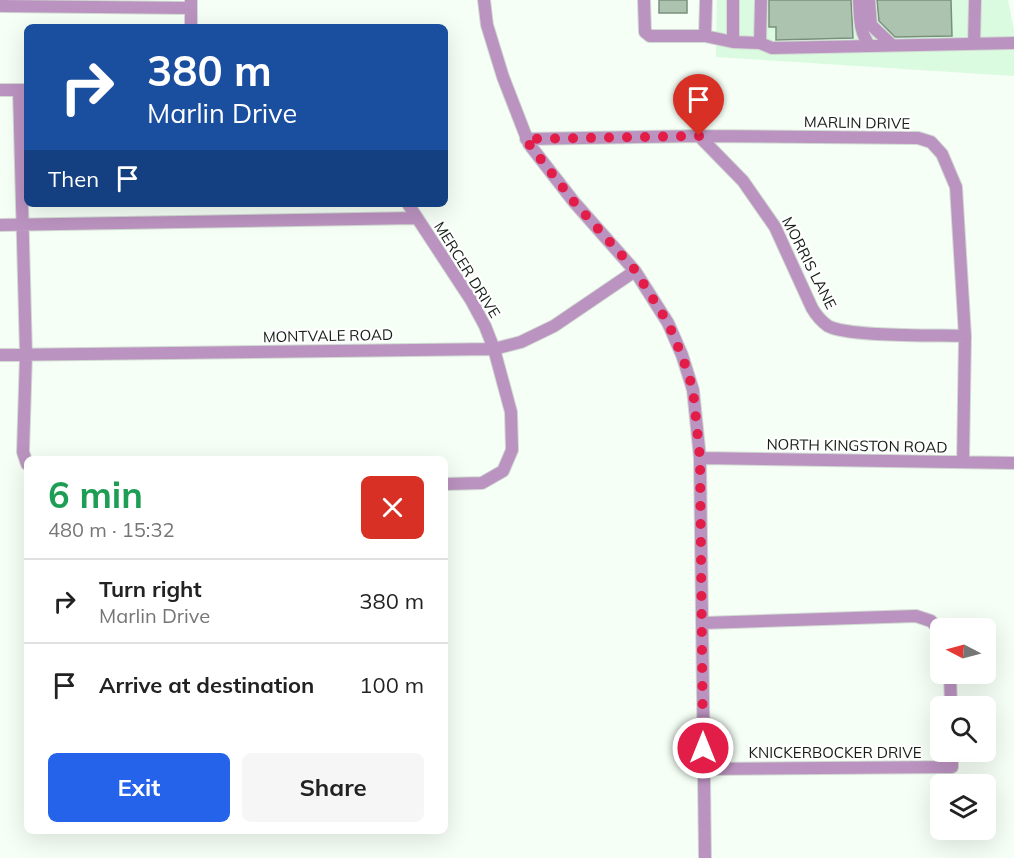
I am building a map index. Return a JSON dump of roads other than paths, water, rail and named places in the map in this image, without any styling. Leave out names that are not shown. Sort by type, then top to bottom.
[{"type":"street","points":[[484,0],[487,25],[502,77],[526,139],[574,202],[635,270],[668,323],[693,390],[700,458],[705,858]]},
{"type":"street","points":[[644,0],[645,32],[650,36],[705,36],[733,42],[760,43],[772,48],[1014,43]]},
{"type":"street","points":[[705,36],[706,0]]},
{"type":"street","points":[[733,0],[733,42]]},
{"type":"street","points":[[760,43],[761,0]]},
{"type":"street","points":[[859,0],[863,37],[870,46]]},
{"type":"street","points":[[869,0],[871,25],[892,45]]},
{"type":"street","points":[[974,44],[975,0]]},
{"type":"street","points":[[0,6],[191,4],[191,24]]},
{"type":"street","points":[[0,90],[23,90],[22,225],[26,354],[24,456]]},
{"type":"street","name":"MARLIN DRIVE","points":[[526,139],[699,136],[918,138],[932,142],[942,154],[956,187],[965,336],[963,462]]},
{"type":"street","name":"MORRIS LANE","points":[[699,136],[743,181],[775,227],[812,308],[818,317],[829,326],[849,332],[965,336]]},
{"type":"street","name":"MERCER DRIVE","points":[[410,207],[471,300],[485,326],[494,349],[511,412],[512,450],[503,471],[482,483],[448,484]]},
{"type":"street","points":[[0,225],[416,218]]},
{"type":"street","name":"MONTVALE ROAD","points":[[0,355],[494,349],[521,342],[554,326],[635,270]]},
{"type":"street","name":"NORTH KINGSTON ROAD","points":[[700,458],[1014,463]]},
{"type":"street","points":[[703,622],[916,616],[930,621]]},
{"type":"street","name":"KNICKERBOCKER DRIVE","points":[[703,769],[952,767],[952,762]]}]
